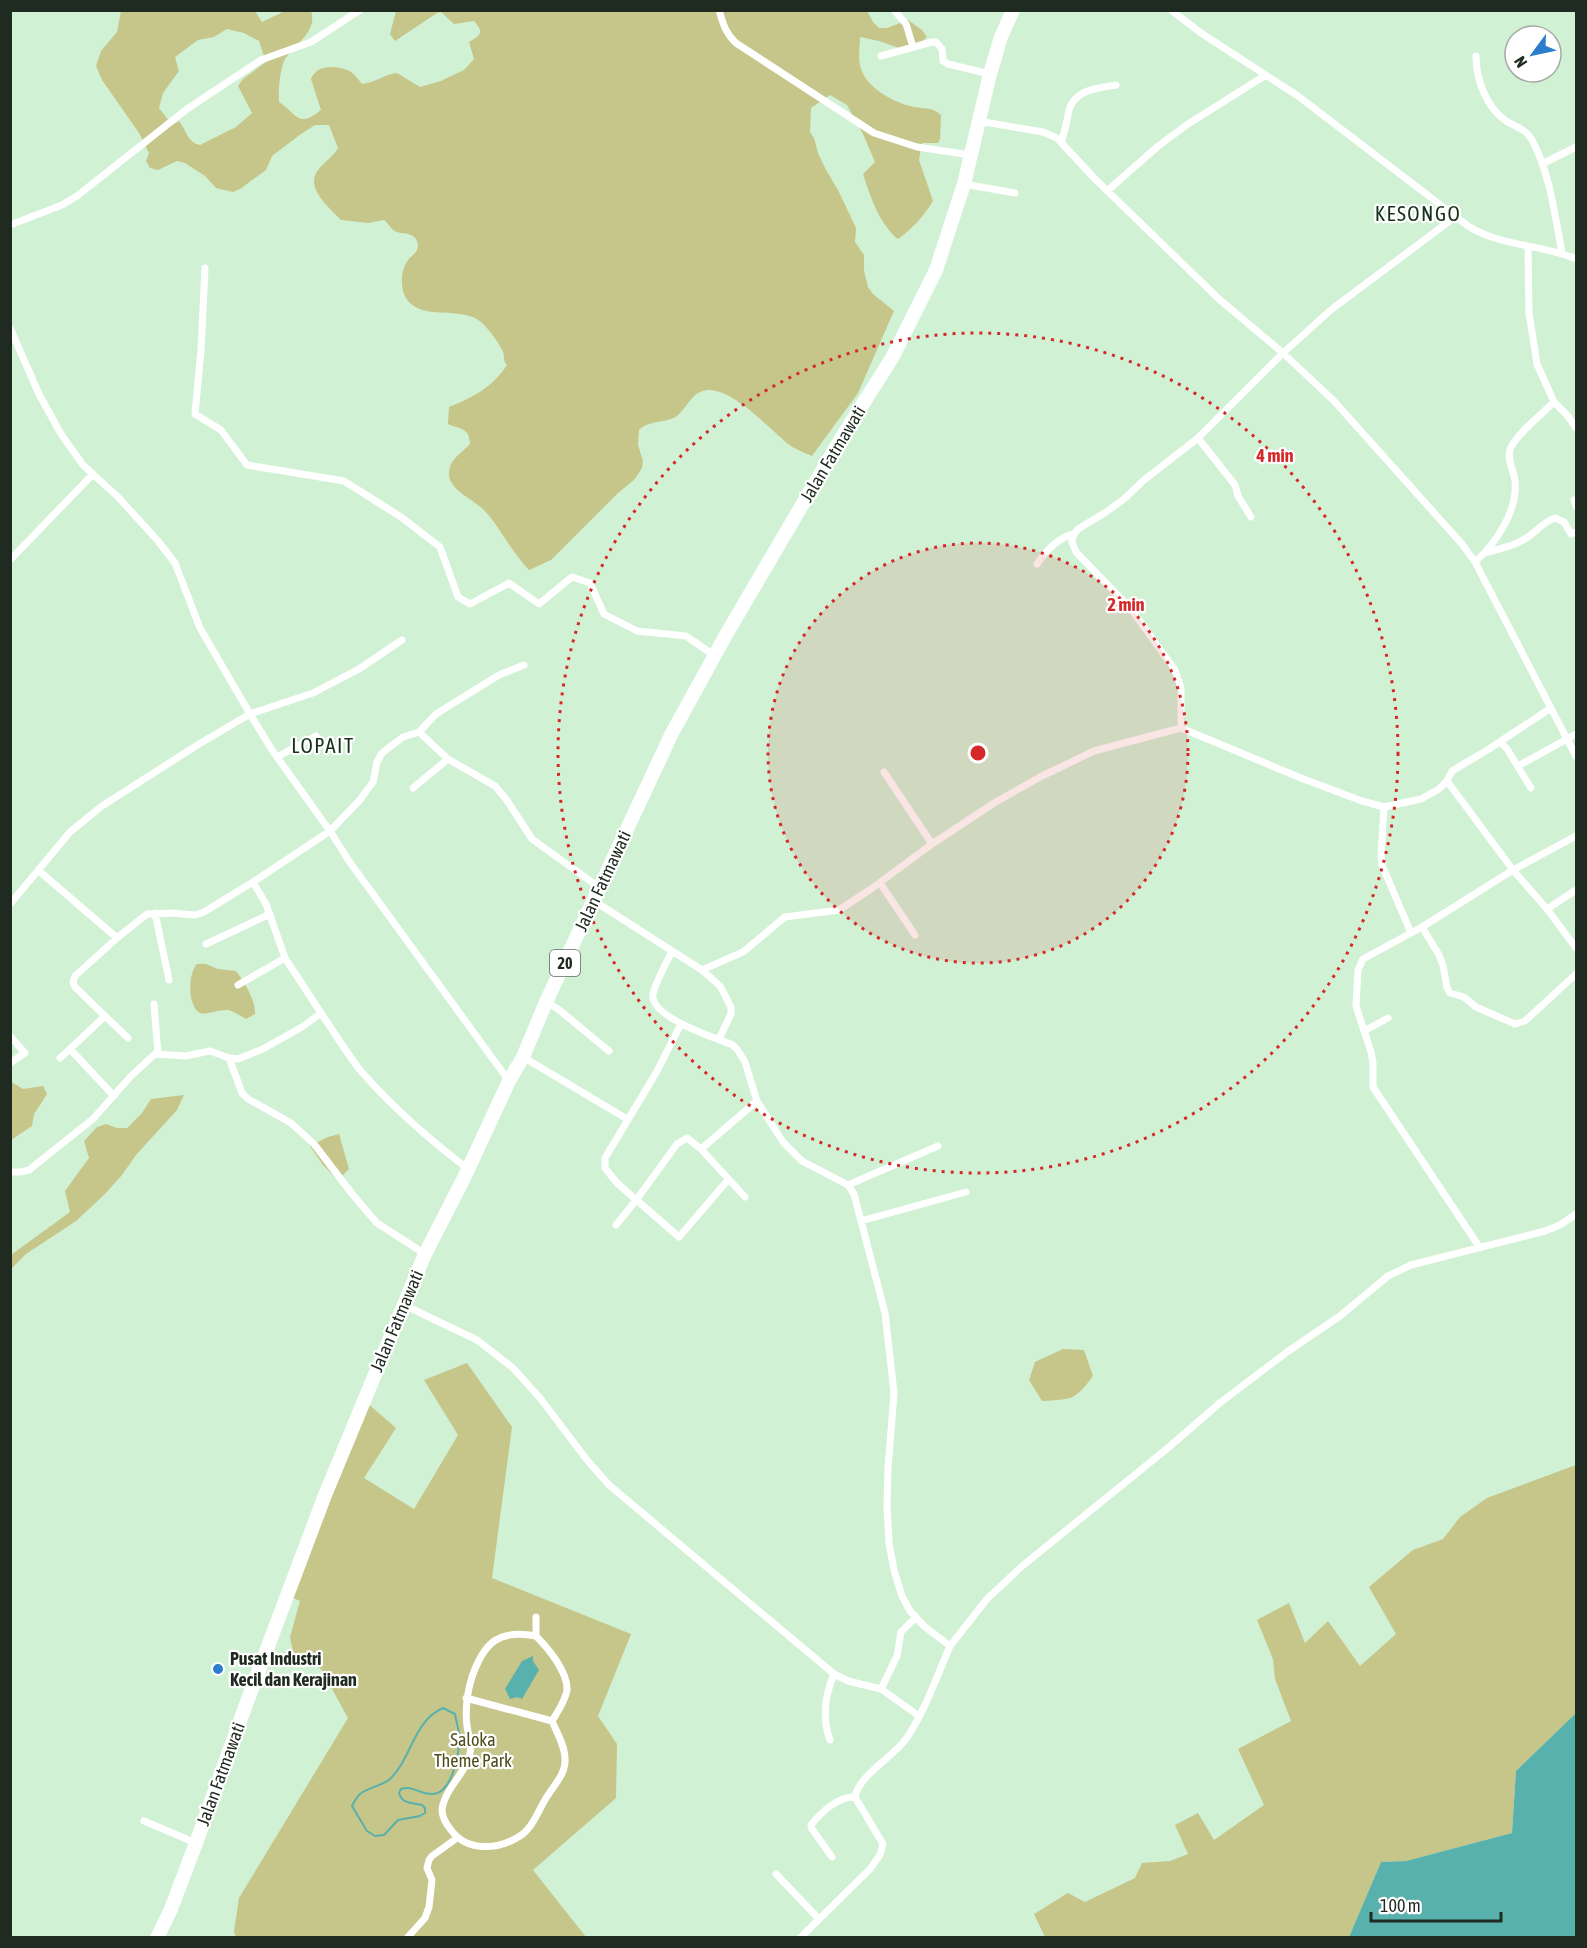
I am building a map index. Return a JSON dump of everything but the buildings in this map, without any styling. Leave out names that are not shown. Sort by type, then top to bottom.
[{"type":"highway","name":"Jalan Fatmawati","points":[[158,1938],[196,1843],[325,1495],[425,1254],[509,1081],[523,1057],[546,1002],[672,734],[842,437],[892,358],[936,270],[964,184],[990,74],[1001,37],[1013,10]]},
{"type":"street","points":[[10,225],[62,205],[187,109],[261,60],[311,42],[360,10]]},
{"type":"street","points":[[719,10],[723,26],[729,37],[736,43],[874,133],[917,147],[971,155]]},
{"type":"street","points":[[894,10],[906,24],[914,47]]},
{"type":"street","points":[[1171,10],[1201,33],[1347,132],[1455,217],[1482,235],[1562,253],[1576,259]]},
{"type":"street","points":[[881,56],[936,42],[942,50],[943,62],[990,74]]},
{"type":"street","points":[[1476,56],[1476,66],[1482,88],[1491,106],[1505,120],[1530,137],[1542,164],[1562,253]]},
{"type":"street","points":[[1107,190],[1188,124],[1266,75]]},
{"type":"street","points":[[1061,142],[1074,100],[1084,92],[1116,85]]},
{"type":"street","points":[[978,121],[1043,132],[1061,142],[1219,299],[1334,401],[1462,544],[1475,562],[1576,756]]},
{"type":"street","points":[[1542,164],[1576,147]]},
{"type":"street","points":[[964,184],[1015,193]]},
{"type":"street","points":[[1181,728],[1181,688],[1175,670],[1131,609],[1076,552],[1072,542],[1074,534],[1078,529],[1124,499],[1144,480],[1198,438],[1282,353],[1332,309],[1455,217]]},
{"type":"street","points":[[1528,247],[1528,305],[1537,364],[1554,402],[1576,428]]},
{"type":"street","points":[[205,268],[195,414],[221,430],[247,465],[344,481],[400,517],[440,547],[458,597],[470,604],[509,583],[539,604],[572,577],[590,583],[603,614],[637,630],[686,636],[715,656]]},
{"type":"street","points":[[10,328],[39,394],[83,465],[118,497],[175,563],[200,628],[277,757],[349,861],[509,1081]]},
{"type":"street","points":[[1475,562],[1485,553],[1509,515],[1515,499],[1515,481],[1509,451],[1514,442],[1554,402]]},
{"type":"street","points":[[1198,438],[1235,484],[1238,496],[1251,517]]},
{"type":"street","points":[[10,560],[93,474]]},
{"type":"street","points":[[1485,553],[1519,543],[1544,523],[1556,518],[1564,522],[1571,534],[1576,532]]},
{"type":"street","points":[[1037,564],[1047,550],[1065,537],[1074,534]]},
{"type":"street","points":[[10,904],[70,832],[86,818],[189,750],[250,714],[313,693],[359,669],[402,640]]},
{"type":"street","points":[[128,1038],[75,987],[73,979],[147,914],[195,915],[204,912],[330,831],[359,801],[373,782],[377,762],[382,753],[403,737],[419,732],[436,714],[499,675],[524,665]]},
{"type":"street","points":[[702,970],[743,952],[785,917],[839,910],[994,803],[1040,777],[1094,751],[1181,728],[1301,778],[1384,807],[1421,799],[1439,789],[1447,781],[1452,771],[1551,708]]},
{"type":"street","points":[[419,732],[448,759],[495,786],[532,839],[597,894],[672,951],[702,970],[720,986],[731,1007],[731,1014],[719,1039]]},
{"type":"street","points":[[1518,766],[1576,734]]},
{"type":"street","points":[[277,757],[316,736]]},
{"type":"street","points":[[1500,742],[1531,788]]},
{"type":"street","points":[[413,788],[448,759]]},
{"type":"street","points":[[884,772],[933,844]]},
{"type":"street","points":[[1447,781],[1513,870],[1547,909],[1576,948]]},
{"type":"street","points":[[1384,807],[1381,861],[1411,933]]},
{"type":"street","points":[[1480,1248],[1372,1087],[1373,1063],[1356,1006],[1360,963],[1513,870],[1576,836]]},
{"type":"street","points":[[38,870],[117,938]]},
{"type":"street","points":[[253,882],[270,914],[285,958],[362,1071],[413,1123],[468,1169]]},
{"type":"street","points":[[879,883],[915,935]]},
{"type":"street","points":[[1547,909],[1576,890]]},
{"type":"street","points":[[154,913],[169,980]]},
{"type":"street","points":[[206,944],[270,914]]},
{"type":"street","points":[[1422,927],[1439,955],[1450,993],[1464,997],[1476,1007],[1515,1024],[1525,1021],[1576,974]]},
{"type":"street","points":[[672,951],[653,994],[656,1006],[681,1024],[731,1044],[742,1056],[757,1101],[783,1142],[802,1161],[848,1185],[854,1194],[885,1313],[894,1393],[888,1468],[889,1543],[894,1570],[902,1596],[915,1618],[950,1646]]},
{"type":"street","points":[[238,985],[285,958]]},
{"type":"street","points":[[546,1002],[558,1009],[609,1051]]},
{"type":"street","points":[[154,1004],[158,1054]]},
{"type":"street","points":[[10,1172],[29,1170],[93,1119],[131,1076],[158,1054],[185,1056],[210,1051],[238,1059],[263,1049],[302,1028],[321,1013]]},
{"type":"street","points":[[60,1058],[105,1016]]},
{"type":"street","points":[[1364,1031],[1388,1018]]},
{"type":"street","points":[[681,1024],[656,1073],[605,1158],[604,1168],[617,1183],[679,1238],[728,1179]]},
{"type":"street","points":[[10,1036],[25,1053],[10,1063]]},
{"type":"street","points":[[70,1049],[114,1096]]},
{"type":"street","points":[[523,1057],[627,1119]]},
{"type":"street","points":[[229,1058],[242,1093],[248,1100],[291,1123],[314,1144],[377,1223],[425,1254]]},
{"type":"street","points":[[701,1149],[757,1101]]},
{"type":"street","points":[[616,1225],[679,1141],[687,1138],[701,1149],[745,1197]]},
{"type":"street","points":[[848,1185],[938,1146]]},
{"type":"street","points":[[861,1221],[966,1192]]},
{"type":"street","points":[[800,1938],[870,1869],[880,1856],[883,1848],[881,1838],[855,1797],[857,1790],[861,1783],[906,1739],[919,1716],[950,1646],[987,1599],[1021,1568],[1221,1402],[1287,1352],[1340,1316],[1394,1273],[1411,1265],[1560,1225],[1576,1214]]},
{"type":"street","points":[[405,1305],[477,1340],[513,1368],[540,1398],[609,1485],[834,1674],[848,1681],[881,1689],[919,1716]]},
{"type":"street","points":[[536,1617],[536,1636]]},
{"type":"street","points":[[881,1689],[897,1656],[901,1632],[915,1618]]},
{"type":"street","points":[[519,1633],[536,1636],[546,1646],[566,1681],[567,1690],[564,1701],[552,1721],[564,1750],[565,1766],[529,1828],[521,1835],[501,1845],[476,1846],[457,1838],[442,1815],[442,1807],[471,1751],[467,1728],[466,1698],[472,1676],[489,1646],[501,1636],[519,1633]]},
{"type":"street","points":[[830,1740],[824,1720],[828,1688],[834,1674]]},
{"type":"street","points":[[466,1698],[552,1721]]},
{"type":"street","points":[[832,1857],[812,1825],[839,1800],[855,1797]]},
{"type":"street","points":[[144,1821],[196,1843]]},
{"type":"street","points":[[407,1938],[425,1918],[429,1907],[432,1880],[427,1868],[429,1860],[457,1838]]},
{"type":"street","points":[[776,1874],[818,1918]]},
{"type":"green space","points":[[121,11],[255,11],[262,22],[285,11],[311,11],[311,25],[285,59],[279,86],[279,102],[303,119],[321,110],[311,79],[313,74],[326,67],[347,70],[362,84],[397,73],[420,87],[441,81],[464,70],[474,59],[469,42],[480,31],[474,21],[454,24],[441,12],[437,13],[395,41],[390,34],[396,11],[867,11],[879,28],[887,28],[908,20],[922,30],[927,37],[913,49],[902,49],[860,37],[859,59],[867,80],[881,93],[898,102],[932,109],[941,115],[940,139],[938,143],[922,143],[919,160],[933,201],[913,227],[898,239],[895,237],[879,215],[869,191],[863,174],[875,162],[847,105],[830,95],[811,108],[810,132],[825,168],[856,228],[855,242],[864,255],[864,271],[868,287],[894,311],[858,393],[812,456],[791,446],[750,410],[725,394],[713,390],[699,393],[677,416],[648,424],[639,430],[638,445],[643,461],[642,468],[635,479],[551,560],[529,570],[484,510],[457,490],[449,474],[451,464],[470,444],[466,432],[448,424],[449,407],[481,391],[495,380],[507,365],[501,348],[490,332],[473,317],[426,311],[410,303],[404,294],[402,277],[405,265],[418,247],[414,236],[395,231],[384,220],[368,223],[341,220],[320,197],[314,183],[315,176],[338,148],[329,125],[315,125],[301,134],[272,156],[266,170],[233,192],[216,188],[205,176],[185,163],[177,161],[158,170],[150,168],[146,161],[149,153],[139,133],[102,80],[96,66],[101,51],[117,32]],"holes":[[[227,29],[244,33],[259,41],[266,62],[243,79],[238,86],[252,113],[236,127],[200,145],[196,144],[190,139],[179,121],[172,125],[159,108],[163,93],[179,71],[175,57],[198,40],[214,37]]]},
{"type":"green space","points":[[197,964],[236,971],[252,997],[255,1014],[246,1019],[228,1010],[200,1013],[193,1004],[190,989],[192,974]]},
{"type":"green space","points":[[10,1081],[23,1089],[43,1086],[47,1094],[34,1114],[32,1126],[11,1140]]},
{"type":"green space","points":[[184,1095],[177,1110],[104,1195],[76,1221],[26,1254],[11,1269],[11,1255],[70,1212],[65,1191],[89,1158],[84,1141],[97,1127],[106,1124],[117,1128],[127,1128],[142,1113],[151,1099]]},
{"type":"green space","points":[[339,1134],[349,1169],[338,1180],[323,1165],[310,1146]]},
{"type":"green space","points":[[1063,1349],[1084,1350],[1093,1376],[1072,1397],[1042,1401],[1029,1380],[1035,1362]]},
{"type":"green space","name":"Saloka Theme Park","points":[[467,1363],[512,1427],[492,1578],[631,1634],[598,1716],[617,1744],[616,1798],[533,1870],[586,1937],[236,1938],[234,1931],[239,1898],[348,1718],[321,1669],[293,1652],[290,1637],[300,1601],[291,1597],[366,1402],[396,1428],[364,1478],[414,1509],[458,1435],[424,1380]]},
{"type":"green space","points":[[1576,1465],[1576,1713],[1516,1771],[1512,1833],[1406,1861],[1381,1862],[1349,1937],[1045,1937],[1034,1914],[1068,1893],[1085,1902],[1135,1878],[1142,1863],[1170,1861],[1188,1854],[1175,1825],[1198,1813],[1214,1840],[1264,1805],[1238,1749],[1291,1721],[1275,1679],[1273,1659],[1257,1620],[1289,1603],[1305,1643],[1328,1621],[1360,1666],[1396,1634],[1369,1587],[1413,1550],[1443,1539],[1460,1517],[1487,1498]]},
{"type":"water","points":[[533,1656],[533,1661],[539,1670],[522,1699],[517,1697],[510,1699],[505,1689],[522,1661]]},
{"type":"water","points":[[1576,1713],[1576,1937],[1349,1937],[1381,1862],[1406,1861],[1512,1833],[1516,1771]]},
{"type":"waterway","points":[[443,1708],[455,1714],[459,1733],[459,1749],[451,1778],[440,1792],[433,1794],[409,1788],[401,1789],[400,1797],[408,1802],[422,1805],[425,1813],[398,1820],[384,1835],[375,1836],[367,1831],[352,1806],[353,1804],[360,1794],[390,1779],[425,1722],[443,1708]]},
{"type":"place","name":"Pusat Industri Kecil dan Kerajinan","points":[[218,1669]]},
{"type":"district","name":"KESONGO","points":[[1418,214]]},
{"type":"district","name":"LOPAIT","points":[[323,746]]}]
